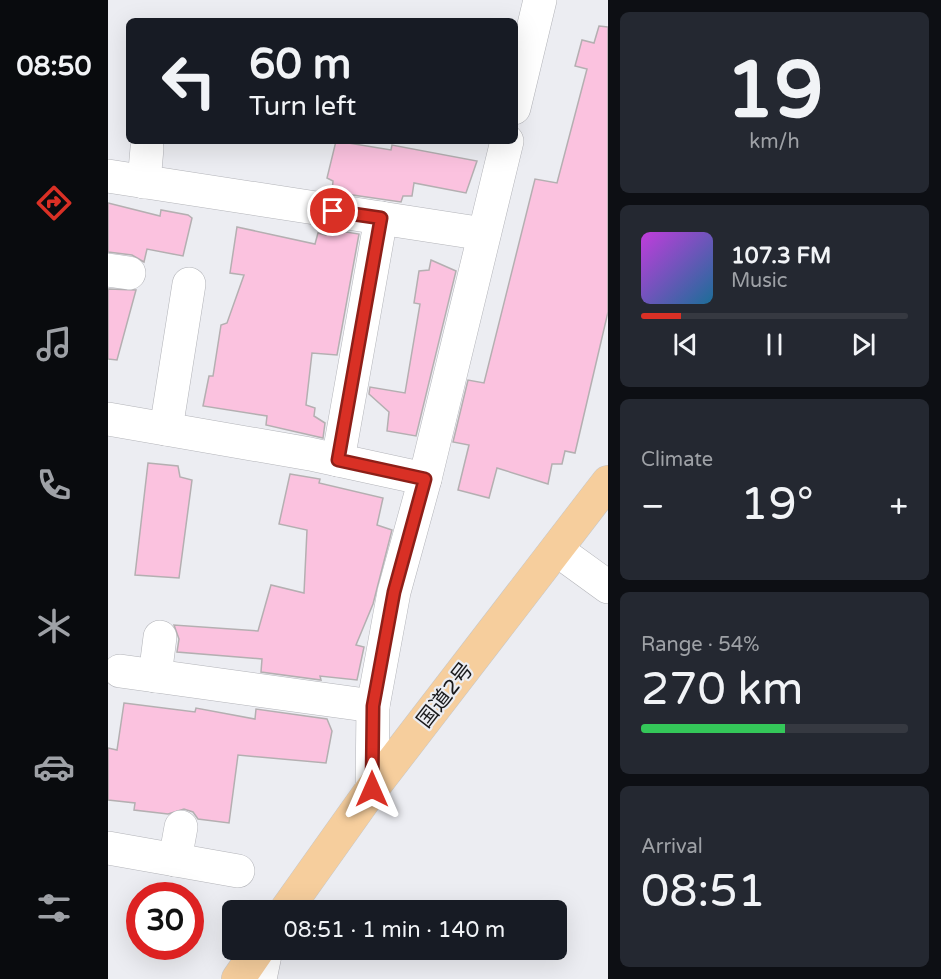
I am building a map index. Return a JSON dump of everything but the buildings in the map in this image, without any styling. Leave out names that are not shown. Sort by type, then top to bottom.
[{"type":"highway","name":"国道2号","points":[[293,900],[372,789],[608,482]]},
{"type":"highway","points":[[238,979],[251,960]]},
{"type":"street","points":[[518,91],[540,0]]},
{"type":"street","points":[[372,789],[373,706],[394,592],[425,479],[506,144]]},
{"type":"street","points":[[144,182],[147,148]]},
{"type":"street","points":[[108,176],[484,234]]},
{"type":"street","points":[[338,460],[381,218]]},
{"type":"street","points":[[166,429],[189,284]]},
{"type":"street","points":[[108,419],[338,460],[425,479]]},
{"type":"street","points":[[557,550],[608,587]]},
{"type":"street","points":[[155,676],[160,637]]},
{"type":"street","points":[[120,671],[373,706]]},
{"type":"street","points":[[175,860],[181,827]]},
{"type":"street","points":[[108,848],[238,871]]},
{"type":"street","points":[[260,979],[264,960]]},
{"type":"route","points":[[333,211],[381,218],[338,460],[425,479],[394,592],[373,706],[372,789]]}]
